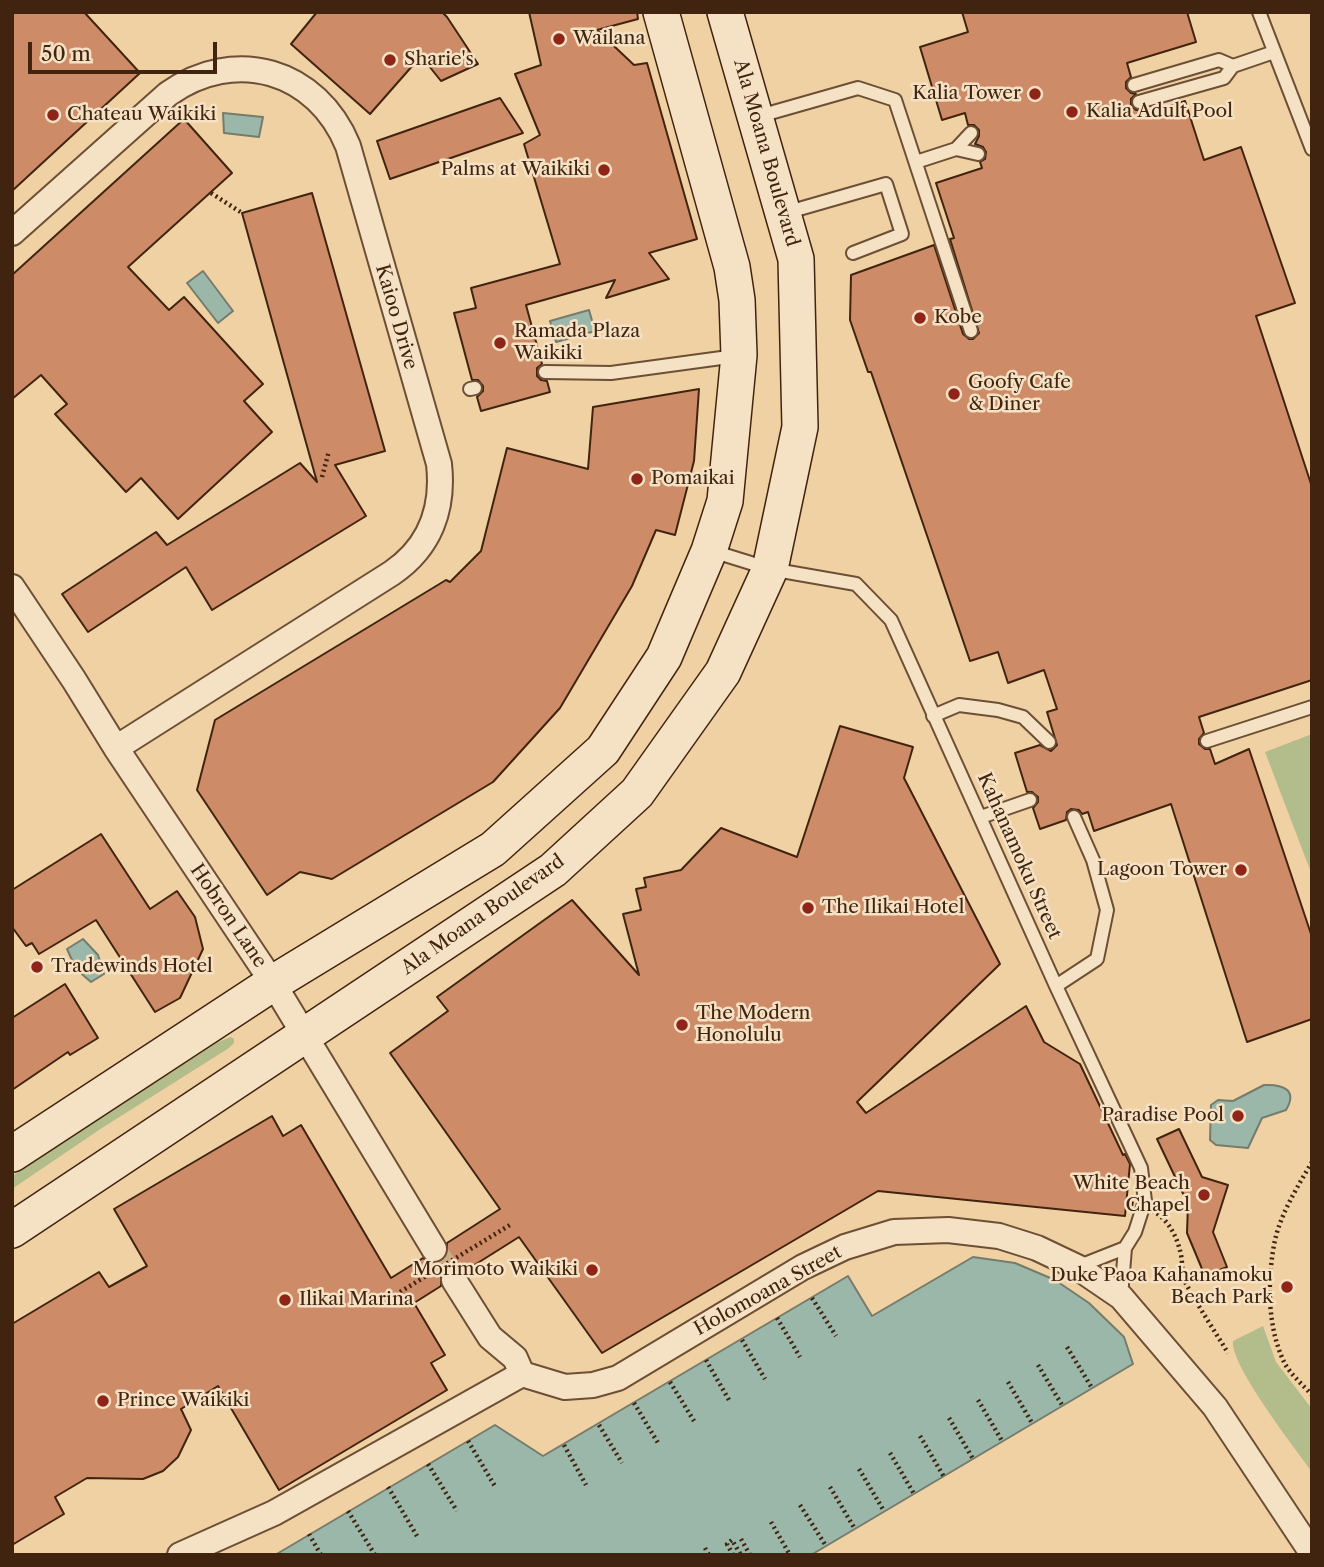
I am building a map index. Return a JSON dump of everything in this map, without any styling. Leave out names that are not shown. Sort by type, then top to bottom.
[{"type":"main road","points":[[12,1154],[273,984],[493,849],[603,750],[664,657],[709,551],[725,501],[739,355],[737,300],[732,267],[661,12]]},
{"type":"main road","name":"Ala Moana Boulevard","points":[[12,1230],[553,870],[637,793],[723,672],[770,569],[800,427],[796,258],[725,12]]},
{"type":"street","name":"Kaioo Drive","points":[[12,233],[168,94],[194,78],[220,70],[246,69],[273,74],[298,84],[337,121],[348,146],[439,464],[441,487],[438,510],[425,541],[410,559],[116,748]]},
{"type":"street","name":"Hobron Lane","points":[[12,587],[273,984],[435,1249]]},
{"type":"street","name":"Holomoana Street","points":[[522,1374],[565,1387],[593,1385],[618,1378],[803,1267],[845,1247],[894,1232],[948,1230],[999,1236],[1037,1248],[1077,1267],[1121,1297],[1215,1407],[1312,1553]]},
{"type":"street","points":[[180,1555],[274,1513],[522,1374],[515,1358],[490,1337],[454,1279]]},
{"type":"lane","points":[[1259,12],[1312,149]]},
{"type":"lane","points":[[1139,102],[1224,78],[1233,66],[1274,52]]},
{"type":"lane","points":[[1134,85],[1219,60],[1233,66]]},
{"type":"lane","points":[[756,117],[858,88],[895,100],[971,331]]},
{"type":"lane","points":[[916,162],[956,149],[971,133]]},
{"type":"lane","points":[[956,149],[978,154]]},
{"type":"lane","points":[[785,213],[886,184],[901,234],[853,253]]},
{"type":"lane","points":[[545,372],[611,373],[739,355]]},
{"type":"lane","name":"Kahanamoku Street","points":[[709,551],[770,569],[856,584],[891,620],[1141,1168],[1145,1201],[1135,1232],[1125,1248],[1121,1297]]},
{"type":"lane","points":[[933,716],[959,705],[998,710],[1023,717],[1049,742]]},
{"type":"lane","points":[[1207,741],[1312,706]]},
{"type":"lane","points":[[981,817],[1030,800]]},
{"type":"lane","points":[[1056,986],[1097,959],[1107,910],[1093,860],[1074,817]]},
{"type":"lane","points":[[1077,1267],[1125,1248]]},
{"type":"path","points":[[211,193],[242,213]]},
{"type":"path","points":[[322,477],[329,451]]},
{"type":"path","points":[[1312,1162],[1293,1195],[1276,1239],[1269,1292],[1276,1341],[1286,1365],[1312,1395]]},
{"type":"path","points":[[1126,1203],[1139,1204],[1166,1218],[1176,1236],[1182,1256],[1183,1278],[1228,1353]]},
{"type":"path","points":[[400,1292],[510,1225]]},
{"type":"path","points":[[812,1298],[836,1336]]},
{"type":"path","points":[[777,1318],[800,1357]]},
{"type":"path","points":[[741,1340],[765,1378]]},
{"type":"path","points":[[1067,1347],[1092,1388]]},
{"type":"path","points":[[706,1360],[729,1400]]},
{"type":"path","points":[[1038,1365],[1062,1405]]},
{"type":"path","points":[[670,1382],[694,1421]]},
{"type":"path","points":[[1008,1382],[1032,1423]]},
{"type":"path","points":[[978,1400],[1002,1441]]},
{"type":"path","points":[[634,1403],[658,1443]]},
{"type":"path","points":[[949,1418],[973,1459]]},
{"type":"path","points":[[599,1424],[622,1464]]},
{"type":"path","points":[[920,1436],[944,1477]]},
{"type":"path","points":[[468,1441],[496,1488]]},
{"type":"path","points":[[564,1445],[586,1485]]},
{"type":"path","points":[[890,1453],[914,1494]]},
{"type":"path","points":[[428,1464],[457,1511]]},
{"type":"path","points":[[859,1469],[884,1511]]},
{"type":"path","points":[[388,1487],[416,1536]]},
{"type":"path","points":[[830,1487],[855,1529]]},
{"type":"path","points":[[800,1505],[826,1546]]},
{"type":"path","points":[[348,1511],[375,1555]]},
{"type":"path","points":[[771,1522],[790,1555]]},
{"type":"path","points":[[309,1534],[321,1555]]},
{"type":"path","points":[[741,1539],[750,1555]]},
{"type":"path","points":[[733,1555],[727,1544],[732,1540],[741,1555]]},
{"type":"path","points":[[705,1548],[709,1555]]},
{"type":"green space","points":[[1312,734],[1312,875],[1265,752]]},
{"type":"green space","points":[[231,1037],[234,1043],[229,1048],[102,1128],[12,1189],[12,1176],[218,1042]]},
{"type":"green space","points":[[1263,1326],[1276,1362],[1312,1409],[1312,1472],[1252,1387],[1235,1353],[1233,1341]]},
{"type":"shaded area","points":[[223,113],[263,117],[259,137],[224,133]]},
{"type":"shaded area","points":[[203,271],[233,311],[218,323],[187,283]]},
{"type":"shaded area","points":[[589,310],[595,331],[556,342],[550,321]]},
{"type":"shaded area","points":[[83,939],[98,955],[104,974],[91,982],[76,969],[67,949]]},
{"type":"shaded area","name":"Paradise Pool","points":[[1264,1085],[1287,1090],[1290,1098],[1286,1110],[1262,1118],[1248,1148],[1216,1145],[1210,1140],[1211,1105],[1218,1100],[1233,1101]]},
{"type":"shaded area","points":[[973,1257],[1015,1263],[1055,1280],[1089,1303],[1124,1337],[1133,1364],[811,1555],[275,1555],[495,1425],[543,1456],[848,1276],[872,1316]]},
{"type":"building","name":"Chateau Waikiki","points":[[12,12],[84,12],[140,73],[12,191]]},
{"type":"building","points":[[317,12],[442,12],[478,64],[441,81],[421,56],[370,114],[291,44]]},
{"type":"building","name":"Palms at Waikiki","points":[[529,12],[637,12],[638,19],[597,30],[634,65],[647,63],[697,239],[649,253],[669,279],[606,298],[615,280],[526,305],[542,364],[537,368],[537,376],[547,381],[550,392],[481,411],[477,397],[483,391],[483,386],[478,380],[472,380],[454,313],[476,308],[471,288],[560,264],[524,144],[540,135],[515,74],[541,65]]},
{"type":"building","points":[[962,12],[1187,12],[1196,42],[1127,63],[1131,77],[1126,82],[1126,88],[1136,94],[1131,99],[1131,105],[1136,110],[1142,110],[1143,115],[1185,101],[1204,160],[1241,147],[1295,303],[1256,316],[1312,487],[1312,680],[1199,717],[1204,733],[1199,744],[1210,749],[1215,764],[1249,749],[1312,937],[1312,1019],[1247,1042],[1171,804],[1094,831],[1088,812],[1082,814],[1079,810],[1071,809],[1067,812],[1066,820],[1040,829],[1033,808],[1038,797],[1027,792],[1015,753],[1040,745],[1051,751],[1057,745],[1047,712],[1057,709],[1044,670],[1008,683],[998,652],[970,661],[871,372],[868,372],[850,320],[851,275],[934,245],[963,334],[973,339],[979,333],[950,239],[954,238],[936,183],[982,168],[980,162],[985,159],[986,152],[983,147],[975,144],[979,130],[974,125],[968,125],[965,113],[942,120],[920,47],[968,32]]},
{"type":"building","points":[[500,98],[523,133],[390,179],[377,141]]},
{"type":"building","points":[[184,119],[232,173],[128,267],[169,310],[184,297],[263,384],[244,401],[272,432],[178,519],[141,478],[126,492],[55,414],[67,404],[41,375],[12,399],[12,275]]},
{"type":"building","points":[[312,193],[385,451],[335,465],[366,516],[212,610],[186,567],[88,632],[62,594],[156,532],[167,545],[300,463],[317,482],[242,213]]},
{"type":"building","points":[[699,389],[694,461],[675,535],[656,530],[632,586],[560,708],[493,782],[332,879],[300,872],[267,895],[197,790],[215,720],[446,580],[450,582],[481,551],[507,448],[588,469],[593,407]]},
{"type":"building","name":"The Modern Honolulu","points":[[840,726],[913,747],[904,778],[1000,964],[857,1102],[866,1113],[1026,1006],[1044,1042],[1080,1064],[1123,1155],[1125,1154],[1130,1164],[1125,1216],[878,1191],[602,1353],[519,1237],[465,1271],[454,1265],[446,1268],[441,1274],[441,1286],[414,1303],[445,1355],[431,1363],[447,1390],[279,1490],[218,1386],[181,1409],[191,1430],[178,1457],[163,1471],[143,1479],[87,1478],[55,1497],[64,1514],[12,1545],[12,1324],[99,1272],[109,1287],[147,1266],[114,1209],[272,1116],[283,1136],[301,1125],[391,1278],[423,1258],[434,1264],[442,1261],[447,1256],[447,1243],[500,1209],[390,1053],[448,1011],[437,997],[572,900],[639,975],[623,914],[641,910],[636,889],[646,887],[644,878],[681,870],[721,828],[797,857]]},
{"type":"building","points":[[101,834],[150,909],[177,891],[195,917],[203,949],[180,998],[155,1012],[96,920],[39,954],[32,943],[26,946],[12,927],[12,890]]},
{"type":"building","points":[[65,984],[98,1038],[70,1055],[68,1052],[12,1090],[12,1018]]},
{"type":"building","name":"White Beach Chapel","points":[[1179,1129],[1202,1177],[1228,1185],[1213,1232],[1227,1267],[1205,1276],[1187,1233],[1188,1204],[1157,1139]]},
{"type":"tunnel","points":[[434,1249],[454,1280]]},
{"type":"place","name":"Wailana","points":[[559,39]]},
{"type":"place","name":"Sharie's","points":[[390,60]]},
{"type":"place","name":"Kalia Tower","points":[[1035,94]]},
{"type":"place","name":"Kalia Adult Pool","points":[[1072,112]]},
{"type":"place","name":"Chateau Waikiki","points":[[53,115]]},
{"type":"place","name":"Palms at Waikiki","points":[[604,170]]},
{"type":"place","name":"Kobe","points":[[920,318]]},
{"type":"place","name":"Ramada Plaza Waikiki","points":[[500,343]]},
{"type":"place","name":"Goofy Cafe & Diner","points":[[954,394]]},
{"type":"place","name":"Pomaikai","points":[[637,479]]},
{"type":"place","name":"Lagoon Tower","points":[[1241,870]]},
{"type":"place","name":"The Ilikai Hotel","points":[[808,908]]},
{"type":"place","name":"Tradewinds Hotel","points":[[37,967]]},
{"type":"place","name":"The Modern Honolulu","points":[[682,1025]]},
{"type":"place","name":"Paradise Pool","points":[[1238,1116]]},
{"type":"place","name":"White Beach Chapel","points":[[1204,1195]]},
{"type":"place","name":"Morimoto Waikiki","points":[[592,1270]]},
{"type":"place","name":"Duke Paoa Kahanamoku Beach Park","points":[[1287,1287]]},
{"type":"place","name":"Ilikai Marina","points":[[285,1300]]},
{"type":"place","name":"Prince Waikiki","points":[[103,1401]]}]
